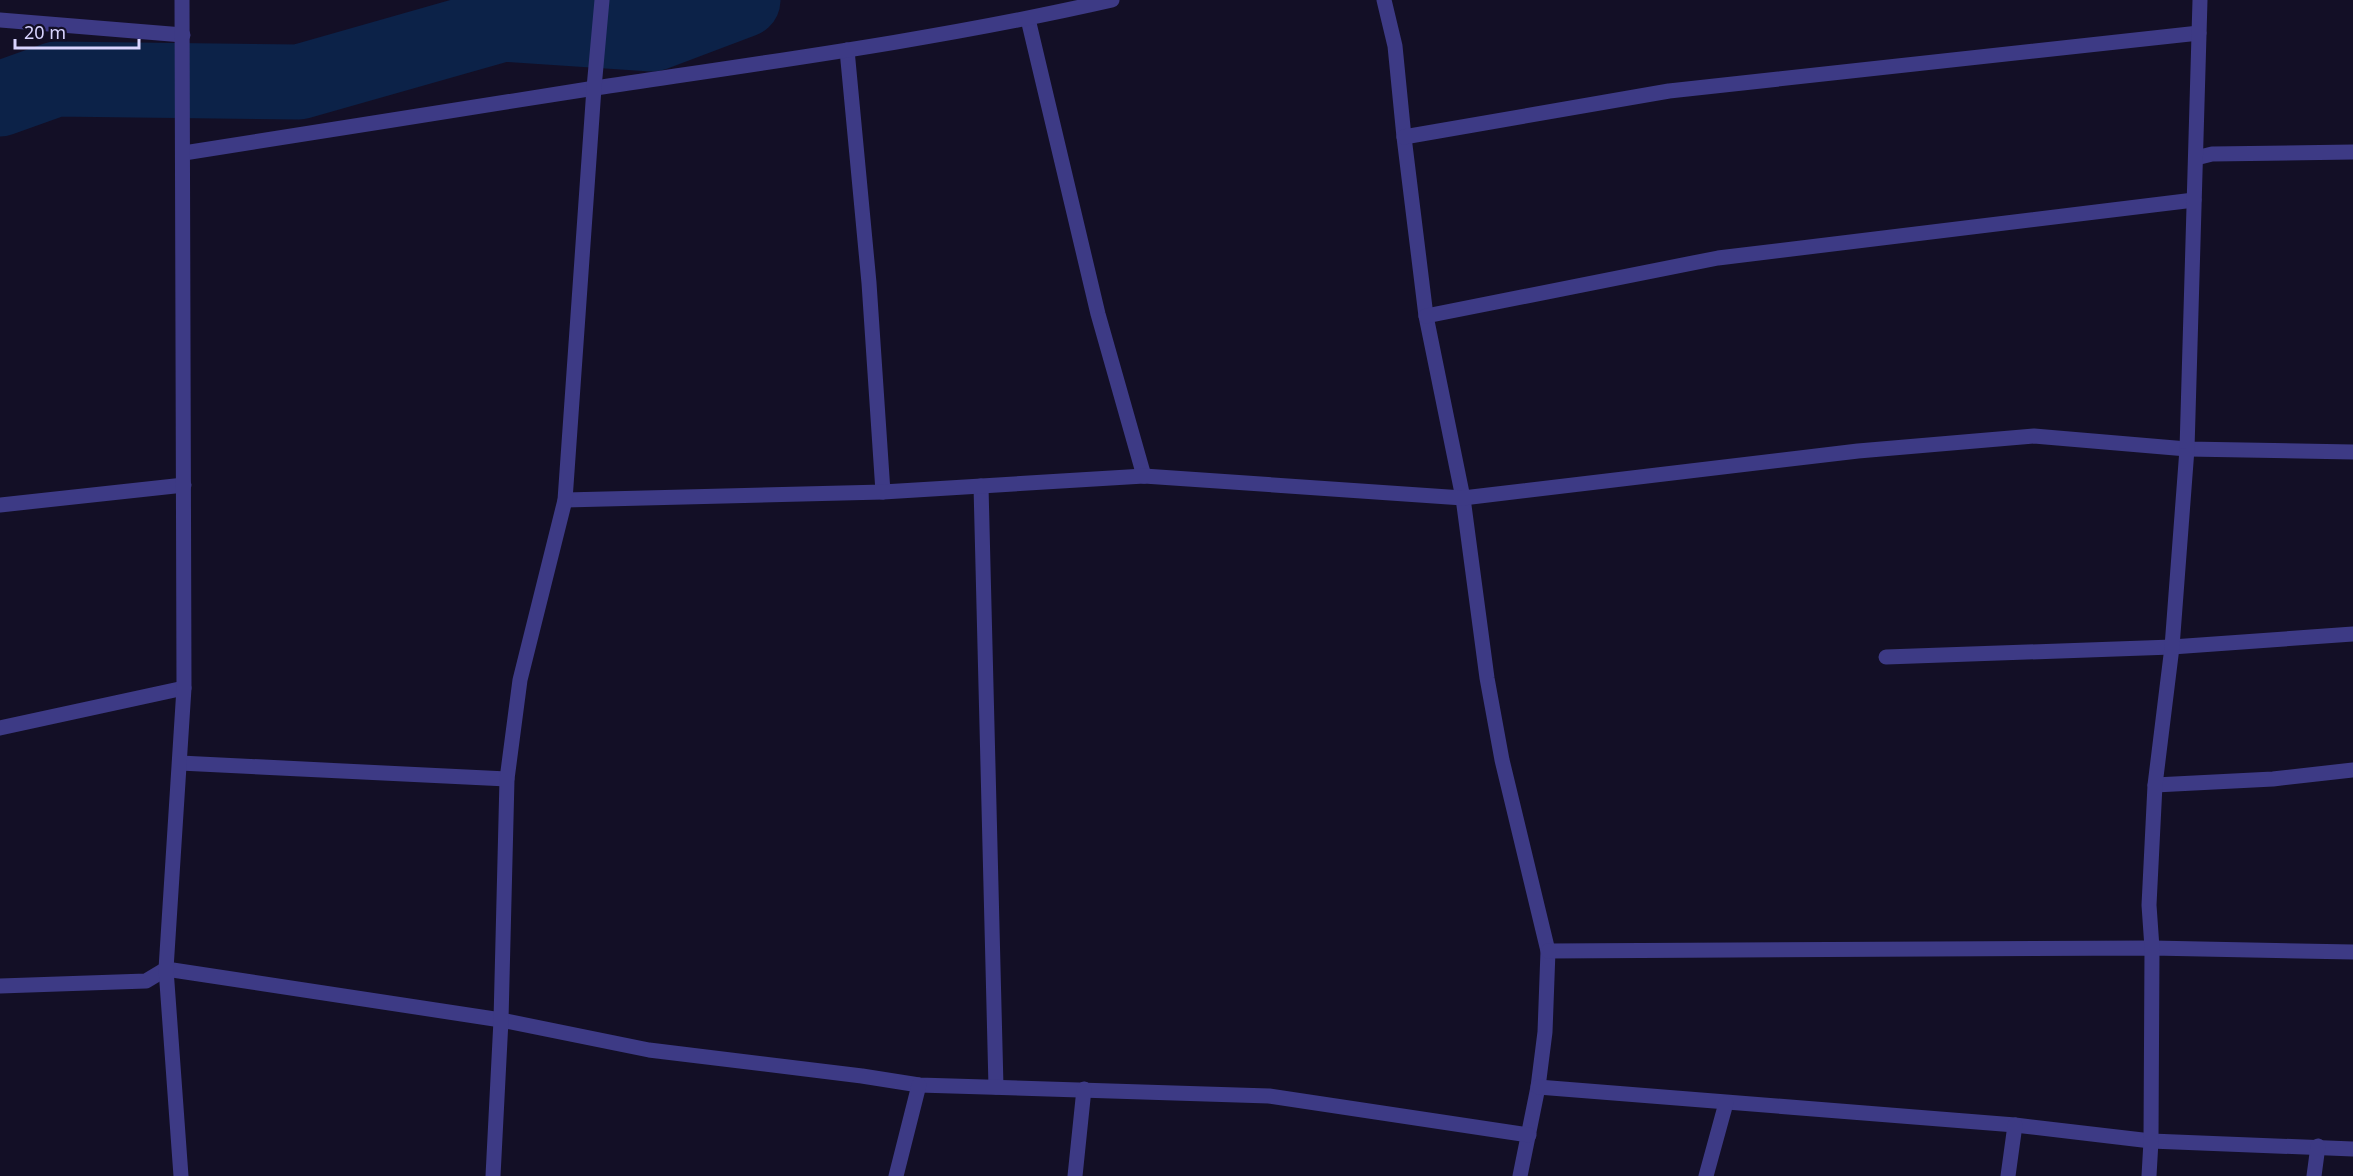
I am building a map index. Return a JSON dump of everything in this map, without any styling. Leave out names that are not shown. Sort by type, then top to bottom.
[{"type":"street","points":[[181,1176],[166,969],[184,688],[182,0]]},
{"type":"street","points":[[493,1176],[501,1020],[507,779],[520,680],[565,500],[602,0]]},
{"type":"street","points":[[184,153],[594,88],[847,51],[1028,19],[1112,0]]},
{"type":"street","points":[[1384,0],[1395,46],[1426,316],[1463,498],[1487,678],[1502,760],[1548,951],[1545,1032],[1539,1088],[1521,1176]]},
{"type":"street","points":[[2149,1176],[2152,948],[2149,905],[2156,785],[2172,647],[2187,449],[2200,0]]},
{"type":"street","points":[[1028,19],[1098,314],[1144,476]]},
{"type":"street","points":[[0,20],[183,35]]},
{"type":"street","points":[[1404,137],[1669,91],[2199,33]]},
{"type":"street","points":[[847,51],[869,283],[883,492]]},
{"type":"street","points":[[2196,158],[2212,154],[2353,152]]},
{"type":"street","points":[[1426,316],[1718,258],[2194,200]]},
{"type":"street","points":[[565,500],[883,492],[1144,476],[1463,498],[1858,451],[2034,436],[2187,449],[2353,452]]},
{"type":"street","points":[[0,505],[184,485]]},
{"type":"street","points":[[981,486],[996,1087]]},
{"type":"street","points":[[1886,657],[2172,647],[2353,634]]},
{"type":"street","points":[[0,728],[184,688]]},
{"type":"street","points":[[180,763],[507,779]]},
{"type":"street","points":[[2156,785],[2273,779],[2353,771]]},
{"type":"street","points":[[1548,951],[2152,948],[2353,952]]},
{"type":"street","points":[[0,986],[146,981],[166,969],[501,1020],[649,1050],[919,1085],[1269,1096],[1529,1136]]},
{"type":"street","points":[[896,1176],[919,1085]]},
{"type":"street","points":[[1539,1088],[2015,1125],[2151,1141],[2353,1149]]},
{"type":"street","points":[[1075,1176],[1084,1089]]},
{"type":"street","points":[[1706,1176],[1726,1103]]},
{"type":"street","points":[[2008,1176],[2015,1125]]},
{"type":"street","points":[[2314,1176],[2318,1146]]},
{"type":"waterway","points":[[0,99],[56,79],[299,82],[503,24],[653,34],[743,0]]}]
